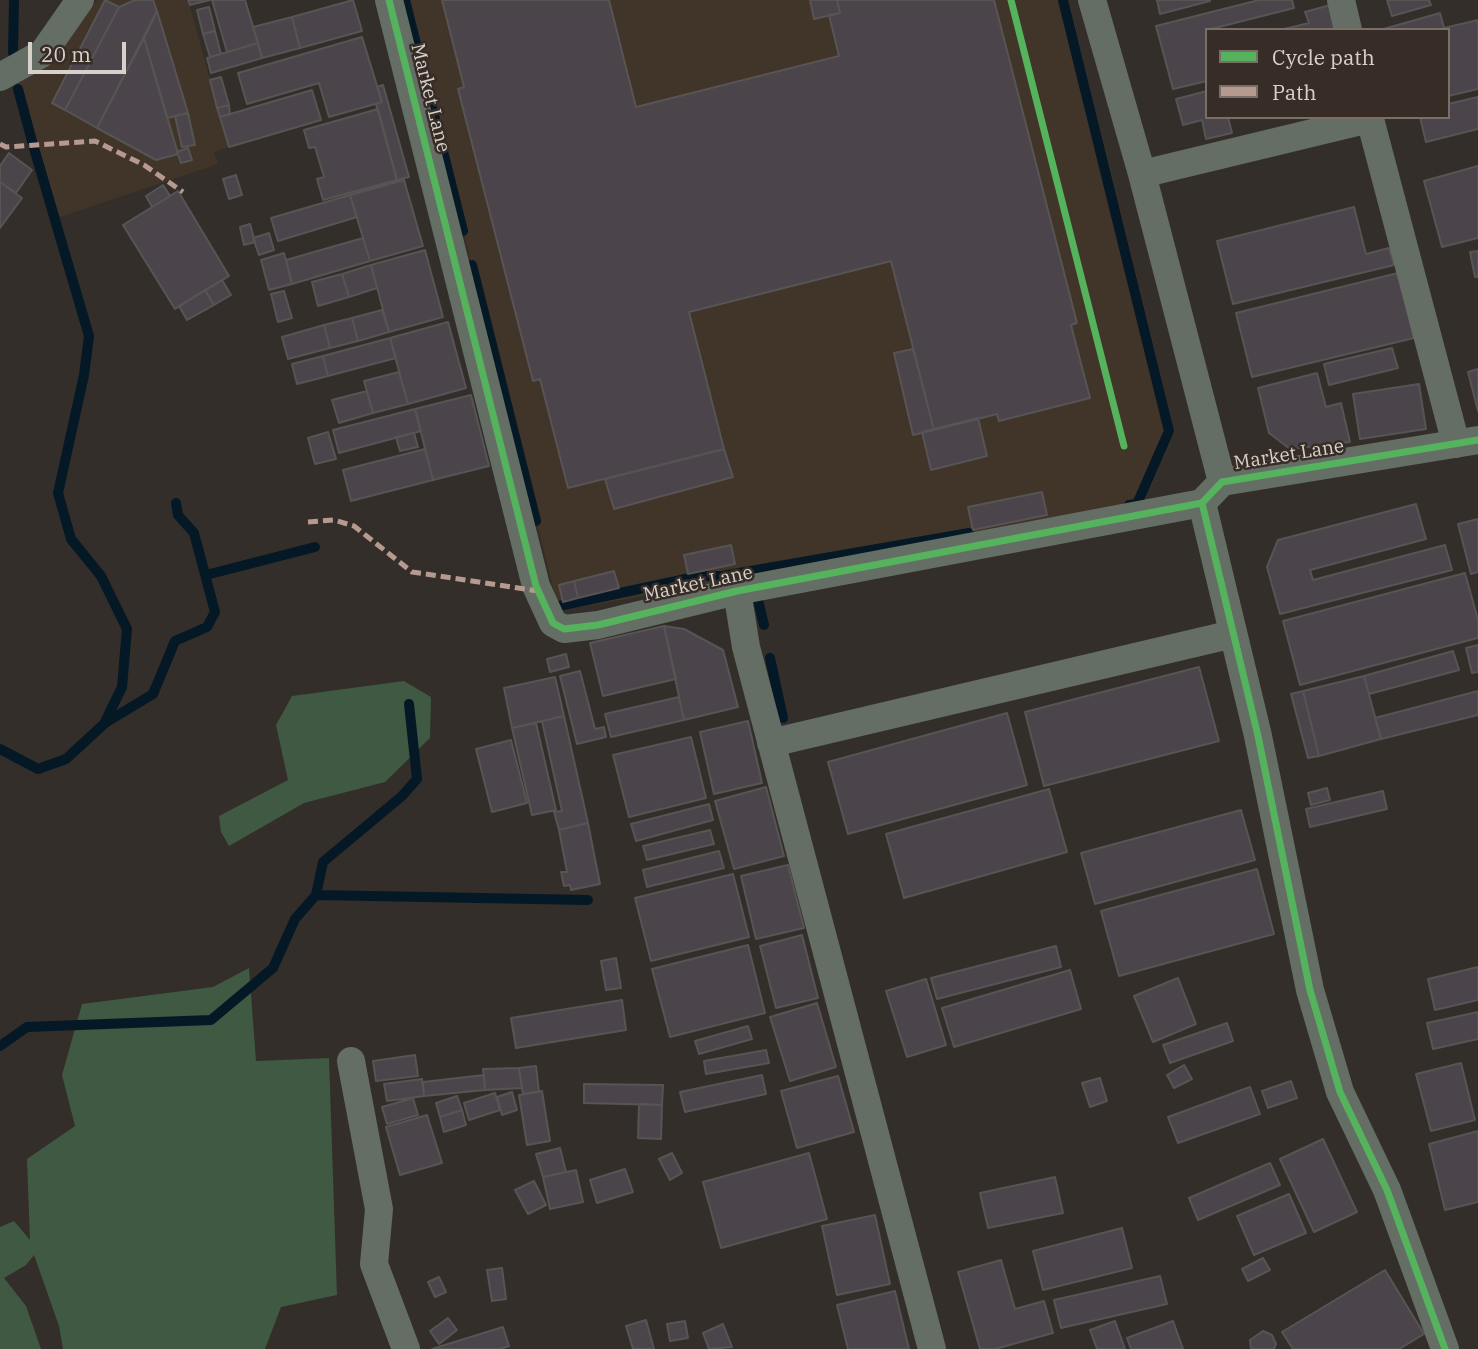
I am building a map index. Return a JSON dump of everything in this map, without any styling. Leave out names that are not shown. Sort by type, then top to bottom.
[{"type":"street","points":[[0,77],[43,53],[80,0]]},
{"type":"street","name":"Market Lane","points":[[389,0],[536,586],[553,623],[574,629],[737,591],[1202,503],[1222,482],[1467,442]]},
{"type":"street","points":[[1092,0],[1142,174],[1222,482]]},
{"type":"street","points":[[1341,0],[1348,28]]},
{"type":"street","points":[[1142,174],[1365,119]]},
{"type":"street","points":[[1369,119],[1467,442]]},
{"type":"street","points":[[1202,503],[1258,736],[1310,990],[1340,1092],[1387,1190],[1446,1349]]},
{"type":"street","points":[[737,591],[746,647],[932,1349]]},
{"type":"street","points":[[771,743],[1233,634]]},
{"type":"street","points":[[351,1061],[379,1209],[374,1264],[406,1349]]},
{"type":"shaded area","points":[[97,0],[188,0],[229,147],[214,152],[218,164],[57,218],[17,84],[46,63]]},
{"type":"shaded area","points":[[405,0],[1069,0],[1175,432],[1142,507],[559,611]]},
{"type":"green space","points":[[404,681],[431,697],[430,738],[385,782],[304,803],[229,846],[221,832],[219,816],[288,780],[276,725],[292,696]]},
{"type":"green space","points":[[249,968],[256,1061],[329,1058],[337,1295],[281,1307],[265,1349],[63,1349],[59,1326],[34,1255],[26,1265],[4,1278],[26,1306],[41,1349],[0,1349],[0,1227],[14,1221],[30,1240],[27,1159],[75,1126],[62,1075],[82,1004],[213,987]]},
{"type":"building","points":[[105,0],[119,7],[65,110],[52,103]]},
{"type":"building","points":[[135,0],[153,0],[157,11],[97,128],[65,110],[119,7]]},
{"type":"building","points":[[188,0],[210,0],[190,5]]},
{"type":"building","points":[[212,0],[245,0],[258,43],[227,52]]},
{"type":"building","points":[[353,0],[362,31],[300,48],[292,17]]},
{"type":"building","points":[[442,0],[609,0],[636,107],[839,56],[829,15],[840,13],[837,0],[994,0],[1077,323],[1071,325],[1090,398],[999,421],[997,414],[934,430],[891,261],[689,312],[724,449],[568,488],[540,379],[533,381],[458,89],[464,87]]},
{"type":"building","points":[[810,0],[837,0],[840,13],[814,19]]},
{"type":"building","points":[[1157,0],[1210,0],[1210,1],[1160,14]]},
{"type":"building","points":[[1259,0],[1292,0],[1294,8],[1215,28],[1205,28],[1205,81],[1173,89],[1156,26]]},
{"type":"building","points":[[1387,0],[1429,0],[1431,5],[1392,16]]},
{"type":"building","points":[[1330,5],[1336,28],[1288,28],[1309,23],[1305,12]]},
{"type":"building","points":[[209,7],[215,31],[203,34],[197,10]]},
{"type":"building","points":[[157,11],[188,113],[167,118],[144,38]]},
{"type":"building","points":[[1440,13],[1444,28],[1387,28]]},
{"type":"building","points":[[292,17],[300,48],[262,58],[253,27]]},
{"type":"building","points":[[1478,20],[1478,89],[1450,96],[1450,28],[1444,28]]},
{"type":"building","points":[[215,31],[221,54],[210,57],[203,34]]},
{"type":"building","points":[[362,37],[382,102],[329,117],[319,83],[247,104],[238,73]]},
{"type":"building","points":[[144,38],[178,154],[156,160],[97,128]]},
{"type":"building","points":[[258,43],[262,58],[211,73],[207,58]]},
{"type":"building","points":[[221,77],[229,105],[217,108],[210,80]]},
{"type":"building","points":[[383,85],[409,177],[397,180],[376,104],[382,102],[377,87]]},
{"type":"building","points":[[312,90],[321,120],[229,147],[220,117]]},
{"type":"building","points":[[1205,92],[1205,119],[1228,119],[1232,133],[1206,139],[1202,120],[1183,125],[1176,99]]},
{"type":"building","points":[[1478,97],[1478,129],[1426,142],[1420,119],[1450,119],[1450,104]]},
{"type":"building","points":[[229,105],[230,114],[220,117],[217,108]]},
{"type":"building","points":[[378,109],[397,180],[323,200],[317,179],[324,177],[315,147],[309,148],[304,130]]},
{"type":"building","points":[[188,113],[195,145],[182,147],[175,116]]},
{"type":"building","points":[[188,148],[192,160],[181,163],[177,152]]},
{"type":"building","points":[[9,153],[32,170],[16,193],[0,182],[0,166]]},
{"type":"building","points":[[1478,166],[1478,238],[1442,247],[1424,181]]},
{"type":"building","points":[[236,175],[242,195],[229,199],[223,179]]},
{"type":"building","points":[[404,180],[423,246],[370,261],[350,195]]},
{"type":"building","points":[[0,182],[22,198],[0,228]]},
{"type":"building","points":[[163,185],[170,196],[152,207],[146,196]]},
{"type":"building","points":[[178,191],[229,276],[175,309],[123,225]]},
{"type":"building","points":[[350,195],[357,217],[278,241],[271,218]]},
{"type":"building","points":[[1354,207],[1366,254],[1389,248],[1394,265],[1233,304],[1217,241]]},
{"type":"building","points":[[250,224],[255,242],[244,245],[240,227]]},
{"type":"building","points":[[269,233],[274,250],[259,255],[253,238]]},
{"type":"building","points":[[363,238],[370,261],[292,284],[286,260]]},
{"type":"building","points":[[425,250],[443,317],[389,332],[371,265]]},
{"type":"building","points":[[1478,251],[1478,277],[1475,277],[1470,252]]},
{"type":"building","points":[[284,253],[292,284],[269,290],[261,260]]},
{"type":"building","points":[[371,265],[377,288],[349,297],[342,274]]},
{"type":"building","points":[[1398,273],[1414,338],[1252,377],[1236,313]]},
{"type":"building","points":[[342,274],[349,297],[318,306],[312,282]]},
{"type":"building","points":[[222,280],[231,295],[214,305],[205,290]]},
{"type":"building","points":[[205,290],[214,305],[187,320],[179,306]]},
{"type":"building","points":[[284,291],[292,318],[278,322],[271,294]]},
{"type":"building","points":[[382,310],[389,332],[358,341],[352,318]]},
{"type":"building","points":[[352,318],[358,341],[330,348],[324,325]]},
{"type":"building","points":[[448,322],[466,388],[408,404],[390,338]]},
{"type":"building","points":[[324,325],[330,348],[288,359],[282,337]]},
{"type":"building","points":[[390,338],[396,358],[328,376],[323,356]]},
{"type":"building","points":[[1392,348],[1398,368],[1329,385],[1324,364]]},
{"type":"building","points":[[913,349],[934,430],[913,435],[894,353]]},
{"type":"building","points":[[323,356],[328,376],[297,384],[292,364]]},
{"type":"building","points":[[1478,369],[1478,411],[1468,372]]},
{"type":"building","points":[[399,372],[408,404],[373,413],[364,381]]},
{"type":"building","points":[[1317,373],[1326,407],[1341,403],[1350,442],[1290,449],[1269,433],[1258,388]]},
{"type":"building","points":[[1419,384],[1426,429],[1360,439],[1353,394]]},
{"type":"building","points":[[367,391],[373,413],[339,423],[332,400]]},
{"type":"building","points":[[471,395],[489,466],[433,480],[415,409]]},
{"type":"building","points":[[415,409],[421,431],[339,453],[333,430]]},
{"type":"building","points":[[978,418],[987,456],[931,470],[922,432]]},
{"type":"building","points":[[328,432],[336,459],[315,464],[308,438]]},
{"type":"building","points":[[414,433],[418,447],[400,451],[396,437]]},
{"type":"building","points":[[425,449],[433,480],[351,501],[343,470]]},
{"type":"building","points":[[724,449],[733,477],[614,509],[605,479]]},
{"type":"building","points":[[1042,492],[1047,515],[973,530],[968,507]]},
{"type":"building","points":[[1416,504],[1426,539],[1310,570],[1313,580],[1445,545],[1452,570],[1280,614],[1267,567],[1278,540]]},
{"type":"building","points":[[1478,519],[1478,572],[1471,574],[1458,524]]},
{"type":"building","points":[[731,545],[735,564],[688,574],[684,555]]},
{"type":"building","points":[[614,571],[619,588],[578,598],[574,581]]},
{"type":"building","points":[[1465,573],[1478,620],[1478,638],[1300,685],[1283,621]]},
{"type":"building","points":[[574,581],[578,598],[563,602],[559,585]]},
{"type":"building","points":[[664,626],[684,629],[723,650],[738,707],[684,720]]},
{"type":"building","points":[[664,626],[676,679],[603,696],[590,643]]},
{"type":"building","points":[[1478,645],[1478,672],[1472,673],[1466,648]]},
{"type":"building","points":[[1453,651],[1459,670],[1369,694],[1364,676]]},
{"type":"building","points":[[566,654],[569,667],[550,672],[547,659]]},
{"type":"building","points":[[1199,667],[1219,741],[1044,786],[1025,712]]},
{"type":"building","points":[[580,671],[595,729],[604,727],[606,737],[577,744],[560,676]]},
{"type":"building","points":[[1364,676],[1381,739],[1319,756],[1303,691]]},
{"type":"building","points":[[555,677],[564,716],[512,728],[504,688]]},
{"type":"building","points":[[1303,691],[1319,756],[1308,758],[1291,694]]},
{"type":"building","points":[[1478,691],[1478,715],[1381,739],[1375,718]]},
{"type":"building","points":[[679,697],[684,720],[611,737],[605,714]]},
{"type":"building","points":[[1007,713],[1027,785],[848,834],[828,762]]},
{"type":"building","points":[[564,716],[588,823],[559,830],[554,812],[562,811],[542,721]]},
{"type":"building","points":[[748,721],[762,783],[714,794],[700,732]]},
{"type":"building","points":[[536,723],[556,810],[532,815],[512,728]]},
{"type":"building","points":[[691,737],[706,798],[629,817],[613,755]]},
{"type":"building","points":[[511,740],[527,803],[492,812],[476,749]]},
{"type":"building","points":[[766,787],[784,856],[734,869],[715,801]]},
{"type":"building","points":[[1327,788],[1330,800],[1311,805],[1308,793]]},
{"type":"building","points":[[1049,789],[1067,852],[904,898],[886,834]]},
{"type":"building","points":[[1383,791],[1387,809],[1310,827],[1306,809]]},
{"type":"building","points":[[709,804],[713,820],[636,841],[631,824]]},
{"type":"building","points":[[1241,810],[1255,860],[1095,904],[1081,853]]},
{"type":"building","points":[[588,823],[600,884],[571,890],[570,885],[564,886],[561,872],[567,872],[559,830]]},
{"type":"building","points":[[710,830],[714,844],[647,860],[643,846]]},
{"type":"building","points":[[719,851],[724,868],[647,887],[643,870]]},
{"type":"building","points":[[788,865],[804,928],[756,939],[741,876]]},
{"type":"building","points":[[1257,869],[1274,934],[1119,976],[1101,911]]},
{"type":"building","points":[[733,874],[749,937],[651,961],[635,898]]},
{"type":"building","points":[[802,935],[818,998],[776,1008],[760,946]]},
{"type":"building","points":[[748,945],[765,1013],[670,1037],[652,969]]},
{"type":"building","points":[[1056,946],[1061,967],[937,999],[931,978]]},
{"type":"building","points":[[616,958],[621,988],[606,990],[601,961]]},
{"type":"building","points":[[1478,967],[1478,1000],[1435,1010],[1428,979]]},
{"type":"building","points":[[1070,970],[1081,1009],[954,1047],[942,1008]]},
{"type":"building","points":[[1178,978],[1196,1024],[1153,1042],[1134,996]]},
{"type":"building","points":[[926,979],[946,1045],[907,1057],[886,991]]},
{"type":"building","points":[[622,1000],[626,1030],[516,1048],[511,1018]]},
{"type":"building","points":[[817,1003],[836,1067],[790,1081],[770,1017]]},
{"type":"building","points":[[1478,1012],[1478,1039],[1433,1049],[1427,1023]]},
{"type":"building","points":[[1227,1023],[1233,1041],[1170,1063],[1163,1045]]},
{"type":"building","points":[[748,1026],[752,1039],[699,1054],[695,1041]]},
{"type":"building","points":[[766,1050],[769,1063],[706,1074],[704,1061]]},
{"type":"building","points":[[415,1055],[418,1076],[376,1081],[373,1061]]},
{"type":"building","points":[[1461,1063],[1475,1120],[1431,1131],[1416,1074]]},
{"type":"building","points":[[1184,1065],[1192,1079],[1174,1088],[1167,1075]]},
{"type":"building","points":[[536,1066],[539,1092],[523,1094],[519,1068]]},
{"type":"building","points":[[519,1068],[522,1088],[485,1090],[483,1069]]},
{"type":"building","points":[[484,1075],[485,1090],[424,1096],[423,1082]]},
{"type":"building","points":[[762,1075],[766,1094],[685,1112],[680,1092]]},
{"type":"building","points":[[838,1076],[854,1132],[797,1148],[781,1091]]},
{"type":"building","points":[[1100,1078],[1107,1101],[1090,1107],[1082,1083]]},
{"type":"building","points":[[422,1079],[424,1096],[387,1101],[384,1084]]},
{"type":"building","points":[[1291,1081],[1297,1098],[1268,1108],[1262,1091]]},
{"type":"building","points":[[584,1084],[663,1085],[662,1105],[584,1103]]},
{"type":"building","points":[[1250,1087],[1260,1114],[1178,1143],[1168,1117]]},
{"type":"building","points":[[542,1091],[550,1141],[527,1145],[519,1095]]},
{"type":"building","points":[[512,1092],[517,1110],[502,1115],[497,1097]]},
{"type":"building","points":[[495,1093],[500,1110],[469,1120],[464,1103]]},
{"type":"building","points":[[457,1096],[462,1110],[440,1117],[436,1103]]},
{"type":"building","points":[[413,1098],[418,1115],[387,1124],[382,1107]]},
{"type":"building","points":[[639,1104],[662,1105],[661,1139],[638,1138]]},
{"type":"building","points":[[462,1110],[466,1125],[444,1132],[440,1117]]},
{"type":"building","points":[[427,1115],[442,1163],[400,1175],[386,1127]]},
{"type":"building","points":[[1478,1131],[1478,1202],[1445,1210],[1429,1144]]},
{"type":"building","points":[[1323,1139],[1357,1212],[1314,1232],[1280,1159]]},
{"type":"building","points":[[560,1148],[566,1172],[543,1177],[536,1154]]},
{"type":"building","points":[[672,1153],[682,1173],[670,1180],[659,1159]]},
{"type":"building","points":[[809,1153],[827,1219],[721,1248],[703,1182]]},
{"type":"building","points":[[1270,1163],[1280,1185],[1198,1220],[1189,1198]]},
{"type":"building","points":[[625,1169],[633,1192],[597,1203],[590,1180]]},
{"type":"building","points":[[576,1170],[583,1202],[550,1209],[543,1177]]},
{"type":"building","points":[[1055,1177],[1063,1213],[988,1228],[980,1193]]},
{"type":"building","points":[[534,1181],[546,1205],[528,1214],[515,1190]]},
{"type":"building","points":[[1289,1194],[1306,1233],[1254,1255],[1237,1216]]},
{"type":"building","points":[[875,1215],[890,1284],[837,1295],[822,1226]]},
{"type":"building","points":[[1122,1228],[1132,1268],[1043,1290],[1033,1251]]},
{"type":"building","points":[[1263,1258],[1270,1270],[1248,1281],[1242,1269]]},
{"type":"building","points":[[1001,1260],[1015,1309],[1044,1301],[1053,1333],[995,1349],[980,1349],[958,1272]]},
{"type":"building","points":[[502,1268],[506,1299],[492,1301],[487,1270]]},
{"type":"building","points":[[1385,1270],[1424,1334],[1399,1349],[1293,1349],[1282,1332]]},
{"type":"building","points":[[1160,1276],[1167,1304],[1061,1328],[1054,1300]]},
{"type":"building","points":[[439,1277],[446,1292],[435,1297],[428,1282]]},
{"type":"building","points":[[895,1291],[909,1349],[848,1349],[837,1305]]},
{"type":"building","points":[[448,1318],[457,1330],[439,1344],[430,1331]]},
{"type":"building","points":[[646,1320],[654,1349],[633,1349],[626,1326]]},
{"type":"building","points":[[685,1321],[688,1338],[670,1341],[667,1324]]},
{"type":"building","points":[[1115,1321],[1125,1349],[1097,1349],[1090,1330]]},
{"type":"building","points":[[1173,1321],[1183,1349],[1131,1349],[1127,1338]]},
{"type":"building","points":[[723,1324],[732,1347],[709,1349],[703,1333]]},
{"type":"building","points":[[503,1327],[509,1346],[500,1349],[432,1349]]},
{"type":"building","points":[[1263,1331],[1272,1335],[1276,1344],[1274,1349],[1251,1349],[1250,1340]]},
{"type":"waterway","points":[[13,53],[14,0]]},
{"type":"waterway","points":[[405,0],[463,231]]},
{"type":"waterway","points":[[1063,0],[1169,431],[1137,504],[1129,505]]},
{"type":"waterway","points":[[18,89],[32,141]]},
{"type":"waterway","points":[[0,749],[38,769],[66,759],[104,724],[122,687],[127,629],[101,576],[71,539],[58,493],[84,375],[89,336],[34,148]]},
{"type":"waterway","points":[[472,265],[536,521]]},
{"type":"waterway","points":[[105,723],[153,694],[175,641],[207,627],[215,612],[194,533],[178,515],[176,503]]},
{"type":"waterway","points":[[559,606],[700,576],[722,576],[969,533]]},
{"type":"waterway","points":[[206,575],[315,547]]},
{"type":"waterway","points":[[758,600],[764,625]]},
{"type":"waterway","points":[[770,658],[783,718]]},
{"type":"waterway","points":[[0,1046],[27,1027],[211,1020],[273,968],[295,919],[316,895],[323,862],[402,796],[417,779],[409,704]]},
{"type":"waterway","points":[[316,895],[588,900]]},
{"type":"marked path","points":[[0,144],[6,147],[95,141],[144,165],[183,192]]},
{"type":"marked path","points":[[308,522],[334,520],[354,526],[412,572],[538,591]]},
{"type":"cycle path","points":[[389,0],[536,586],[553,623],[564,629],[598,625],[737,591],[1202,503],[1222,482],[1478,440]]},
{"type":"cycle path","points":[[1011,0],[1124,446]]},
{"type":"cycle path","points":[[1202,503],[1258,736],[1310,990],[1340,1092],[1387,1190],[1445,1349]]}]
